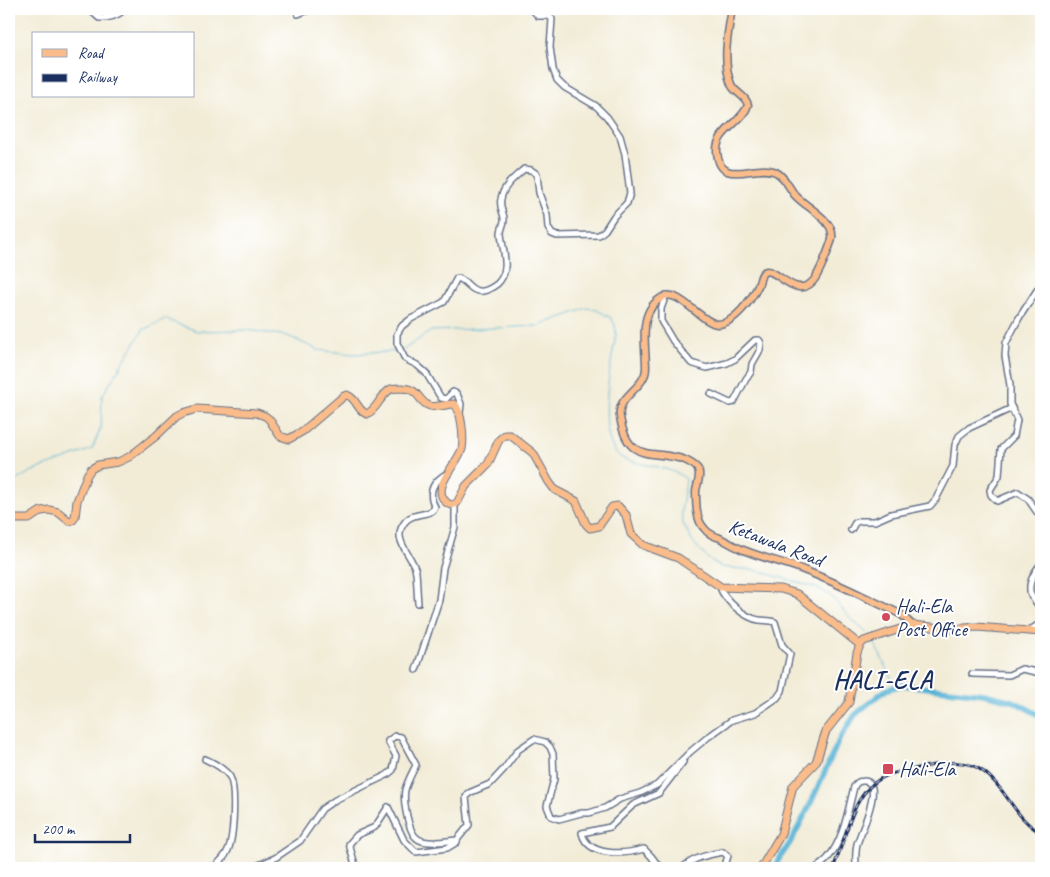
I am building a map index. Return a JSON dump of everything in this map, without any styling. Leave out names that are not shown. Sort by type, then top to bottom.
[{"type":"highway","points":[[9,519],[29,519],[45,510],[54,511],[67,520],[72,520],[75,516],[76,501],[92,470],[98,465],[118,462],[129,457],[156,436],[177,416],[190,411],[207,410],[257,413],[265,416],[280,436],[287,439],[303,431],[339,398],[347,395],[353,397],[360,410],[367,414],[371,413],[390,390],[399,388],[414,390],[428,405],[454,404],[457,406],[460,414],[462,447],[458,459],[446,474],[442,496],[447,503],[455,504],[459,502],[466,486],[488,464],[499,440],[504,435],[510,435],[533,453],[555,490],[576,501],[586,524],[590,528],[599,526],[612,507],[618,506],[626,515],[630,531],[638,541],[649,548],[678,558],[720,587],[781,589],[797,594],[863,642]]},
{"type":"highway","points":[[761,868],[781,834],[793,786],[816,762],[826,731],[849,702],[857,653],[863,642],[912,625],[952,629],[977,627],[1041,632]]},
{"type":"main road","points":[[666,295],[678,299],[712,323],[722,324],[738,313],[758,287],[765,271],[769,270],[775,273],[783,281],[794,286],[807,285],[813,281],[831,244],[832,229],[827,222],[796,196],[780,174],[773,170],[765,169],[738,174],[722,167],[719,160],[717,150],[719,140],[740,119],[748,105],[747,101],[730,83],[727,67],[726,40],[732,9]]},
{"type":"main road","name":"Ketawala Road","points":[[666,295],[658,300],[646,318],[644,331],[645,373],[624,400],[619,414],[632,447],[640,452],[676,458],[690,463],[697,468],[700,474],[696,494],[699,521],[708,532],[744,551],[805,570],[902,615],[912,625]]},
{"type":"street","points":[[89,9],[99,18],[109,18],[122,12],[124,9]]},
{"type":"street","points":[[300,9],[298,14],[311,9]]},
{"type":"street","points":[[460,414],[457,394],[453,392],[446,399],[441,398],[426,373],[418,365],[405,359],[397,343],[398,334],[402,326],[444,302],[457,278],[464,280],[474,290],[479,292],[494,286],[503,278],[505,253],[501,231],[504,220],[500,199],[510,182],[524,170],[531,170],[537,174],[539,193],[547,215],[548,228],[552,234],[599,235],[627,203],[630,193],[625,154],[620,136],[607,117],[596,106],[564,87],[557,80],[553,69],[550,47],[552,20],[549,16],[538,16],[532,9]]},
{"type":"street","points":[[1041,284],[1019,318],[1006,343],[1005,356],[1012,408],[1018,420],[1012,439],[1001,449],[1000,472],[990,490],[994,500],[1000,501],[1018,492],[1028,499],[1041,518]]},
{"type":"street","points":[[666,295],[661,309],[661,321],[673,341],[691,363],[707,368],[727,363],[735,359],[756,340],[759,340],[761,343],[760,350],[752,364],[751,372],[734,402],[730,403],[711,394]]},
{"type":"street","points":[[851,530],[852,526],[859,521],[875,521],[891,514],[930,506],[936,499],[953,466],[955,445],[959,436],[970,428],[1012,408]]},
{"type":"street","points":[[418,604],[416,570],[400,541],[401,529],[404,522],[410,516],[434,510],[430,500],[432,490],[437,480],[446,474]]},
{"type":"street","points":[[416,670],[439,600],[443,568],[456,527],[455,504]]},
{"type":"street","points":[[1041,564],[1034,573],[1030,586],[1031,595],[1041,609]]},
{"type":"street","points":[[356,868],[349,844],[357,835],[375,827],[388,807],[396,820],[404,840],[416,852],[447,848],[457,842],[469,825],[466,797],[469,792],[490,784],[518,750],[534,738],[550,746],[553,754],[554,778],[547,806],[551,816],[559,819],[605,808],[620,799],[657,785],[690,752],[732,720],[755,713],[777,698],[782,692],[790,654],[782,645],[775,622],[758,620],[744,614],[729,601],[720,587]]},
{"type":"street","points":[[1029,631],[1039,624],[1041,620]]},
{"type":"street","points":[[972,674],[1008,675],[1022,669],[1036,672],[1041,671]]},
{"type":"street","points":[[252,868],[275,858],[300,841],[322,809],[328,804],[387,775],[393,770],[396,756],[388,741],[395,736],[401,737],[416,765],[405,790],[404,802],[411,832],[418,839],[427,841],[457,840]]},
{"type":"street","points":[[660,868],[644,849],[622,854],[604,852],[589,845],[582,833],[610,827],[634,805],[659,793],[664,789],[690,752]]},
{"type":"street","points":[[205,759],[219,766],[230,778],[234,811],[228,851],[213,868]]},
{"type":"street","points":[[816,868],[833,851],[844,825],[854,787],[856,783],[862,781],[871,785],[873,796],[855,854],[856,868]]},
{"type":"street","points":[[682,868],[691,860],[723,852],[728,856],[724,868]]},
{"type":"waterway","points":[[403,350],[431,331],[538,326],[587,308],[597,310],[611,318],[615,325],[616,334],[606,403],[610,440],[616,453],[627,460],[672,471],[685,478],[681,512],[683,523],[692,541],[707,558],[721,567],[755,570],[817,588],[830,595],[850,618],[869,635]]},
{"type":"waterway","points":[[9,485],[30,472],[92,449],[101,428],[102,396],[143,330],[165,319],[197,331],[247,330],[288,336],[318,350],[353,354],[399,351]]},
{"type":"waterway","points":[[873,640],[895,686]]},
{"type":"waterway","points":[[773,868],[790,843],[810,805],[840,738],[855,715],[888,689],[902,685],[984,694],[1013,701],[1041,716]]},
{"type":"railway","points":[[833,868],[859,801],[877,781],[900,771],[950,763],[971,765],[992,779],[1024,820],[1041,833]]},
{"type":"place","name":"Hali-Ela Post Office","points":[[886,617]]},
{"type":"place","name":"Hali-Ela","points":[[888,769]]},
{"type":"district","name":"HALI-ELA","points":[[883,680]]}]
